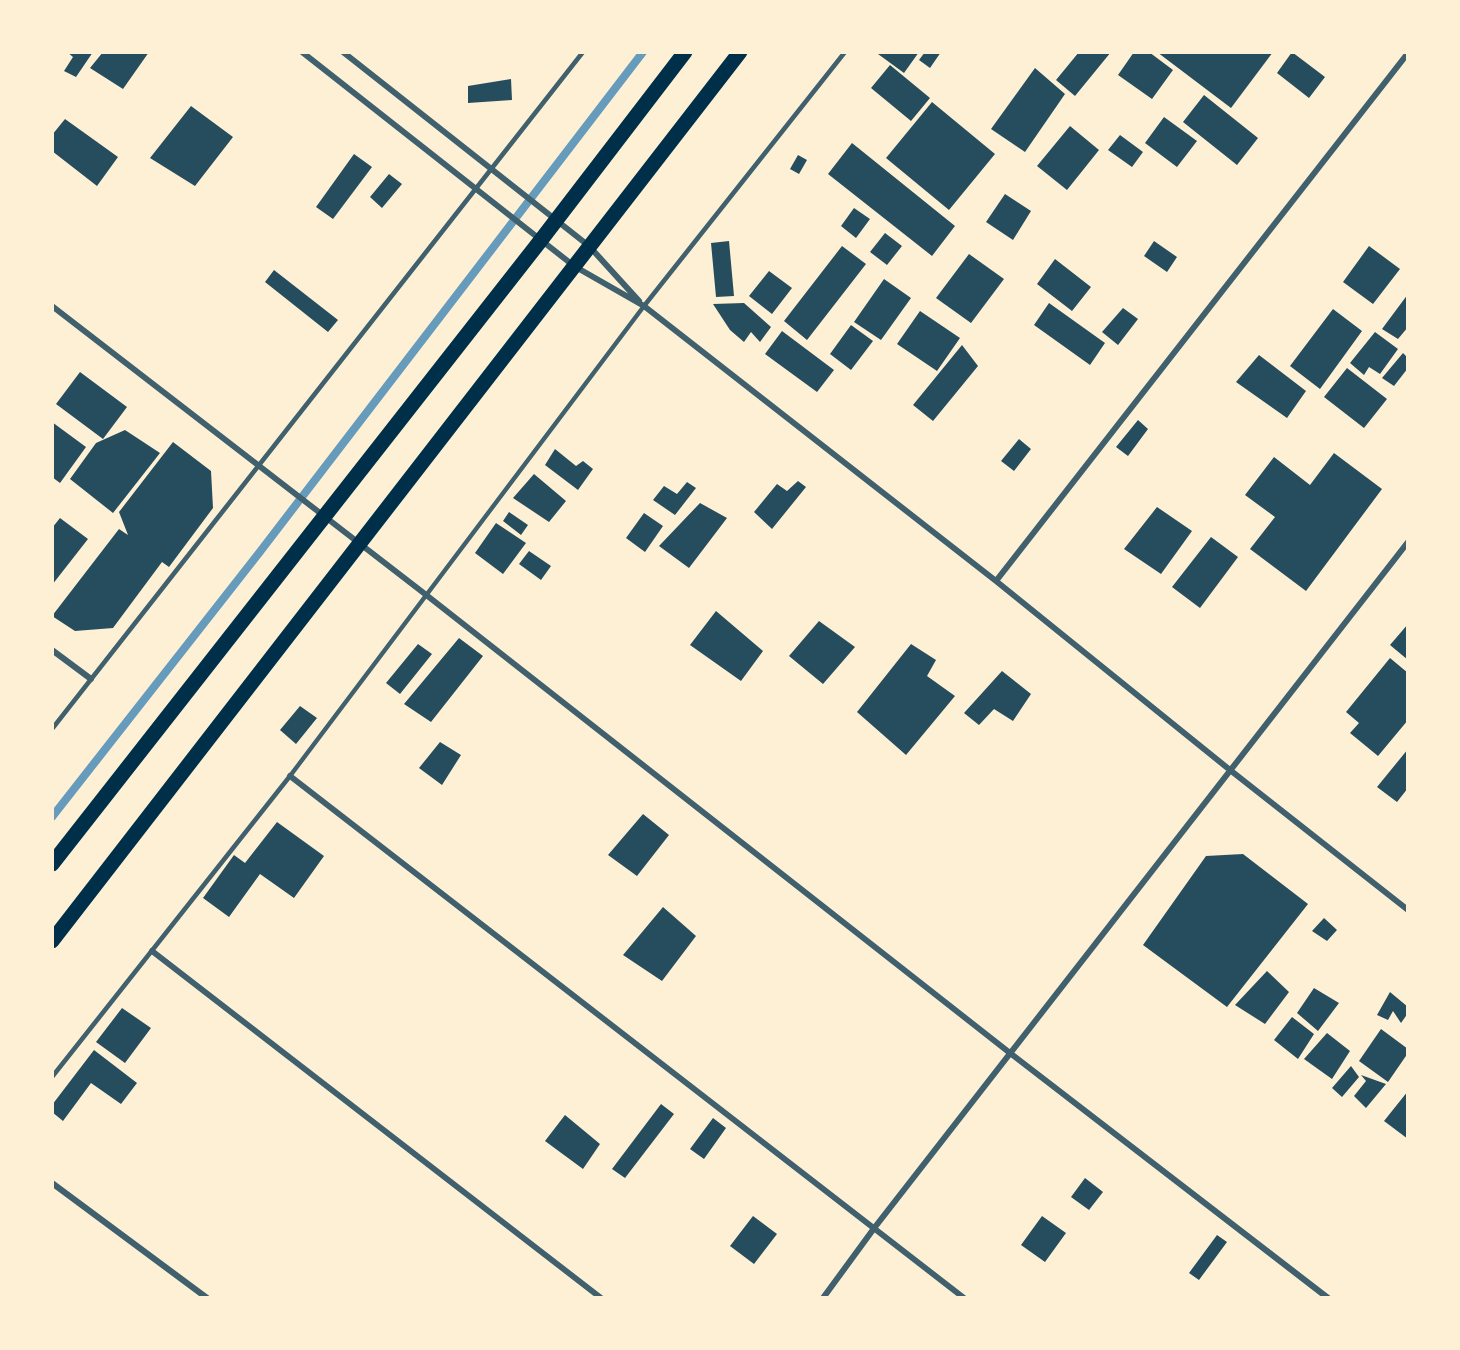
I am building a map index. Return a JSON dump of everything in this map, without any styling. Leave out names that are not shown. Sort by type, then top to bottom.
[{"type":"main road","points":[[52,864],[541,240],[685,52]]},
{"type":"main road","points":[[52,941],[740,52]]},
{"type":"street","points":[[302,52],[574,266],[644,306],[996,581],[1407,910]]},
{"type":"street","points":[[343,52],[590,246],[644,306]]},
{"type":"street","points":[[996,581],[1407,53]]},
{"type":"street","points":[[52,306],[360,543],[1328,1298]]},
{"type":"street","points":[[823,1298],[875,1227],[1407,542]]},
{"type":"street","points":[[52,650],[92,679]]},
{"type":"street","points":[[290,776],[964,1298]]},
{"type":"street","points":[[152,951],[601,1298]]},
{"type":"street","points":[[52,1183],[207,1298]]},
{"type":"lane","points":[[52,729],[583,52]]},
{"type":"lane","points":[[52,1077],[290,776],[644,306],[845,52]]},
{"type":"building","points":[[67,52],[93,52],[76,77],[64,71],[73,57]]},
{"type":"building","points":[[103,52],[149,52],[123,89],[90,68]]},
{"type":"building","points":[[880,52],[919,52],[904,73],[878,54]]},
{"type":"building","points":[[925,52],[941,52],[930,68],[919,60]]},
{"type":"building","points":[[1079,52],[1111,52],[1075,96],[1056,80]]},
{"type":"building","points":[[1134,52],[1149,52],[1173,70],[1152,99],[1118,75]]},
{"type":"building","points":[[1157,52],[1273,52],[1231,108]]},
{"type":"building","points":[[1292,52],[1325,77],[1309,98],[1277,73]]},
{"type":"building","points":[[890,65],[930,98],[911,121],[871,88]]},
{"type":"building","points":[[1035,68],[1065,94],[1025,152],[991,129]]},
{"type":"building","points":[[511,79],[512,100],[468,103],[468,86]]},
{"type":"building","points":[[1204,95],[1258,138],[1237,165],[1183,122]]},
{"type":"building","points":[[932,102],[995,154],[949,210],[886,158]]},
{"type":"building","points":[[191,106],[233,137],[195,186],[150,158]]},
{"type":"building","points":[[1164,117],[1197,141],[1177,167],[1145,143]]},
{"type":"building","points":[[65,119],[118,157],[97,186],[52,151],[52,135]]},
{"type":"building","points":[[1070,126],[1099,150],[1067,190],[1037,166]]},
{"type":"building","points":[[1120,135],[1143,152],[1132,167],[1108,150]]},
{"type":"building","points":[[852,143],[955,226],[932,256],[828,174]]},
{"type":"building","points":[[354,154],[372,167],[333,219],[316,207]]},
{"type":"building","points":[[798,155],[807,160],[799,174],[790,169]]},
{"type":"building","points":[[389,174],[402,184],[382,208],[370,197]]},
{"type":"building","points":[[1005,194],[1031,211],[1013,240],[986,222]]},
{"type":"building","points":[[854,208],[870,219],[856,238],[841,226]]},
{"type":"building","points":[[885,233],[902,246],[887,265],[870,252]]},
{"type":"building","points":[[729,241],[734,296],[716,297],[711,243]]},
{"type":"building","points":[[1154,241],[1177,257],[1167,272],[1144,256]]},
{"type":"building","points":[[842,246],[866,264],[807,340],[784,321]]},
{"type":"building","points":[[1369,246],[1400,269],[1373,304],[1343,282]]},
{"type":"building","points":[[969,254],[1004,279],[971,323],[936,298]]},
{"type":"building","points":[[1055,259],[1091,287],[1072,311],[1037,284]]},
{"type":"building","points":[[274,270],[338,320],[328,332],[265,282]]},
{"type":"building","points":[[769,271],[792,288],[772,314],[749,296]]},
{"type":"building","points":[[884,279],[911,298],[881,340],[854,322]]},
{"type":"building","points":[[1408,294],[1408,327],[1398,339],[1382,329]]},
{"type":"building","points":[[744,303],[771,327],[760,342],[751,332],[744,342],[730,330],[713,304]]},
{"type":"building","points":[[1049,303],[1105,343],[1090,365],[1034,325]]},
{"type":"building","points":[[1123,308],[1138,319],[1118,345],[1102,332]]},
{"type":"building","points":[[1333,309],[1362,331],[1320,389],[1290,366]]},
{"type":"building","points":[[920,311],[960,338],[937,371],[897,344]]},
{"type":"building","points":[[851,325],[873,341],[851,370],[830,354]]},
{"type":"building","points":[[782,331],[834,370],[817,392],[765,354]]},
{"type":"building","points":[[1375,332],[1398,349],[1380,374],[1369,367],[1364,375],[1350,363]]},
{"type":"building","points":[[962,345],[978,366],[933,421],[913,405]]},
{"type":"building","points":[[1403,353],[1408,358],[1408,368],[1394,386],[1382,378]]},
{"type":"building","points":[[1259,355],[1306,391],[1287,418],[1236,382]]},
{"type":"building","points":[[1347,368],[1387,399],[1364,428],[1324,397]]},
{"type":"building","points":[[80,372],[127,407],[103,439],[56,404]]},
{"type":"building","points":[[1138,420],[1148,429],[1128,456],[1116,447]]},
{"type":"building","points":[[52,422],[86,447],[60,483],[52,477]]},
{"type":"building","points":[[125,430],[160,453],[113,513],[70,479],[96,443]]},
{"type":"building","points":[[1019,439],[1031,449],[1014,471],[1001,461]]},
{"type":"building","points":[[173,442],[211,471],[213,508],[169,567],[162,562],[113,628],[75,631],[52,616],[119,529],[128,535],[119,512]]},
{"type":"building","points":[[555,449],[576,466],[583,461],[593,469],[578,490],[545,465]]},
{"type":"building","points":[[1334,453],[1382,489],[1306,591],[1250,549],[1275,517],[1245,495],[1274,457],[1310,485]]},
{"type":"building","points":[[534,474],[566,501],[549,522],[513,498]]},
{"type":"building","points":[[798,481],[806,487],[772,529],[754,512],[777,484],[787,491]]},
{"type":"building","points":[[687,482],[696,488],[675,515],[653,500],[664,486],[677,494]]},
{"type":"building","points":[[700,503],[727,518],[689,568],[659,546]]},
{"type":"building","points":[[1157,507],[1192,531],[1161,574],[1124,549]]},
{"type":"building","points":[[509,512],[528,525],[521,535],[503,521]]},
{"type":"building","points":[[644,513],[663,526],[645,552],[626,538]]},
{"type":"building","points":[[60,518],[88,539],[52,585],[52,528]]},
{"type":"building","points":[[496,523],[526,543],[503,574],[475,553]]},
{"type":"building","points":[[1211,537],[1238,557],[1200,608],[1172,587]]},
{"type":"building","points":[[529,551],[551,566],[541,580],[519,564]]},
{"type":"building","points":[[716,611],[763,651],[741,681],[690,645]]},
{"type":"building","points":[[819,621],[855,647],[823,684],[789,656]]},
{"type":"building","points":[[1408,624],[1408,660],[1390,645]]},
{"type":"building","points":[[459,638],[483,656],[431,722],[404,704]]},
{"type":"building","points":[[418,644],[432,654],[400,694],[386,683]]},
{"type":"building","points":[[911,644],[936,660],[927,676],[955,696],[906,755],[857,712]]},
{"type":"building","points":[[1390,658],[1408,673],[1408,720],[1378,756],[1350,733],[1359,723],[1346,712]]},
{"type":"building","points":[[1002,671],[1031,694],[1013,721],[994,709],[979,725],[964,713]]},
{"type":"building","points":[[300,706],[317,718],[296,744],[280,730]]},
{"type":"building","points":[[440,742],[461,755],[442,785],[419,768]]},
{"type":"building","points":[[1408,749],[1408,788],[1397,802],[1377,787]]},
{"type":"building","points":[[643,814],[669,835],[637,876],[608,855]]},
{"type":"building","points":[[277,822],[324,856],[294,898],[260,874],[229,917],[203,898],[234,855],[245,863]]},
{"type":"building","points":[[1243,854],[1308,904],[1227,1007],[1143,945],[1206,856]]},
{"type":"building","points":[[663,907],[696,936],[662,981],[623,955]]},
{"type":"building","points":[[1324,918],[1337,930],[1327,941],[1312,931]]},
{"type":"building","points":[[1267,971],[1289,992],[1265,1024],[1235,1005]]},
{"type":"building","points":[[1314,988],[1339,1003],[1318,1031],[1297,1013]]},
{"type":"building","points":[[1390,992],[1408,1007],[1408,1013],[1401,1023],[1393,1011],[1388,1020],[1377,1015]]},
{"type":"building","points":[[122,1008],[151,1028],[125,1063],[96,1042]]},
{"type":"building","points":[[1292,1017],[1314,1034],[1298,1059],[1274,1040]]},
{"type":"building","points":[[1381,1029],[1408,1049],[1408,1053],[1388,1082],[1359,1061]]},
{"type":"building","points":[[1327,1033],[1350,1051],[1332,1079],[1304,1059]]},
{"type":"building","points":[[94,1050],[137,1083],[121,1104],[91,1083],[63,1121],[52,1112],[52,1105]]},
{"type":"building","points":[[1351,1066],[1359,1077],[1342,1097],[1332,1088]]},
{"type":"building","points":[[1361,1075],[1386,1084],[1366,1108],[1354,1096],[1366,1081]]},
{"type":"building","points":[[1408,1091],[1408,1139],[1384,1121]]},
{"type":"building","points":[[661,1104],[674,1114],[625,1178],[612,1169]]},
{"type":"building","points":[[565,1115],[600,1144],[583,1169],[545,1141]]},
{"type":"building","points":[[713,1118],[726,1128],[704,1159],[690,1149]]},
{"type":"building","points":[[1085,1178],[1103,1192],[1089,1210],[1071,1197]]},
{"type":"building","points":[[753,1216],[777,1234],[754,1264],[730,1246]]},
{"type":"building","points":[[1042,1216],[1066,1233],[1045,1262],[1021,1245]]},
{"type":"building","points":[[1217,1235],[1227,1242],[1199,1280],[1189,1273]]},
{"type":"waterway","points":[[52,817],[259,553],[643,52]]}]
